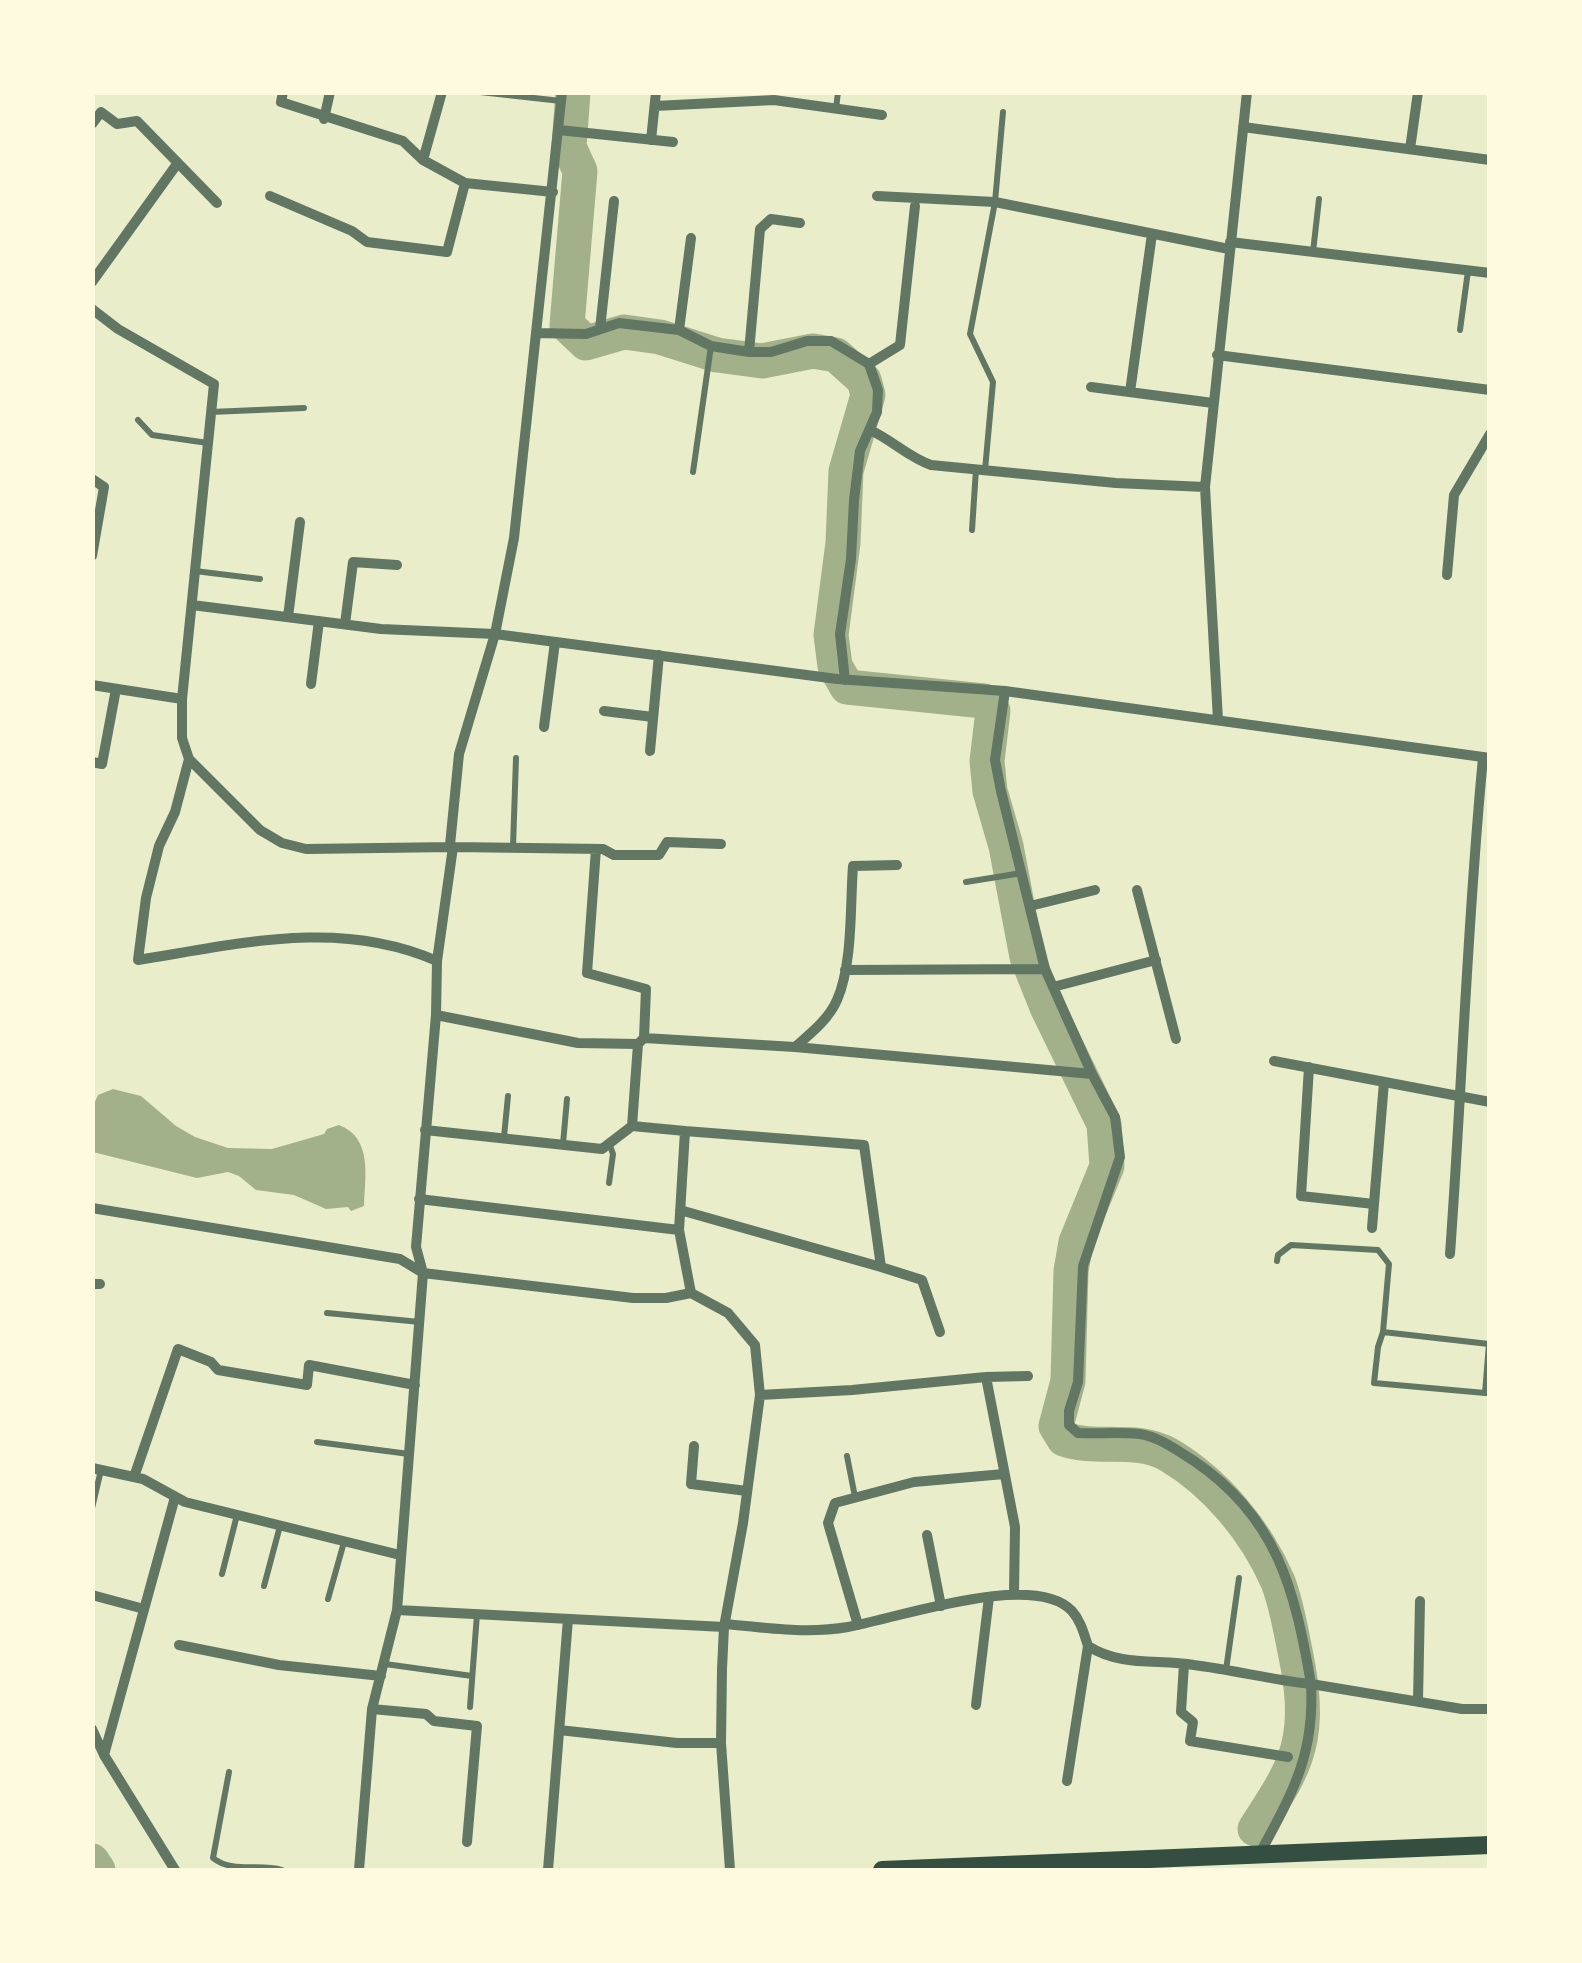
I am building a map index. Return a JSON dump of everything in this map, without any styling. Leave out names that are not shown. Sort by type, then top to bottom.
[{"type":"main road","points":[[882,1870],[1490,1846]]},
{"type":"street","points":[[283,92],[282,102],[403,141],[423,160],[465,183],[553,192]]},
{"type":"street","points":[[324,118],[330,92]]},
{"type":"street","points":[[423,160],[442,92]]},
{"type":"street","points":[[651,140],[656,92]]},
{"type":"street","points":[[1218,720],[1205,486],[1247,92]]},
{"type":"street","points":[[1410,150],[1418,92]]},
{"type":"street","points":[[359,1870],[372,1709],[397,1610],[421,1322],[423,1273],[416,1246],[419,1199],[458,754],[495,634],[514,538],[561,97]]},
{"type":"street","points":[[654,106],[732,98],[774,100],[882,116]]},
{"type":"street","points":[[92,124],[97,109],[118,124],[137,121],[217,203]]},
{"type":"street","points":[[1243,127],[1490,160]]},
{"type":"street","points":[[559,130],[672,142]]},
{"type":"street","points":[[92,282],[176,164]]},
{"type":"street","points":[[270,196],[352,231],[366,242],[447,252],[465,183]]},
{"type":"street","points":[[878,196],[995,202],[1230,246],[1490,272]]},
{"type":"street","points":[[600,329],[614,201]]},
{"type":"street","points":[[868,364],[900,346],[914,206]]},
{"type":"street","points":[[749,352],[760,229],[771,219],[800,224]]},
{"type":"street","points":[[1130,392],[1152,234]]},
{"type":"street","points":[[679,330],[691,238]]},
{"type":"street","points":[[92,309],[214,384],[182,699],[182,738],[188,759],[260,830],[282,843],[306,849],[451,846],[596,849],[614,855],[659,855],[666,842],[720,844]]},
{"type":"street","points":[[536,333],[586,334],[619,323],[679,330],[710,346],[749,352],[771,352],[807,340],[831,341],[868,364],[878,390],[877,412],[860,451],[840,634],[841,679]]},
{"type":"street","points":[[1217,355],[1490,390]]},
{"type":"street","points":[[1090,387],[1212,403]]},
{"type":"street","points":[[870,430],[912,458],[930,465],[1116,483],[1205,486]]},
{"type":"street","points":[[1447,576],[1454,495],[1490,434]]},
{"type":"street","points":[[92,478],[104,486],[92,556]]},
{"type":"street","points":[[288,617],[300,522]]},
{"type":"street","points":[[345,624],[353,562],[397,565]]},
{"type":"street","points":[[192,605],[345,624],[495,634],[841,679],[1006,690],[1486,758],[1468,906],[1462,1096],[1450,1254]]},
{"type":"street","points":[[312,684],[319,621]]},
{"type":"street","points":[[544,728],[554,642]]},
{"type":"street","points":[[650,751],[659,656]]},
{"type":"street","points":[[92,685],[182,699]]},
{"type":"street","points":[[92,762],[102,764],[116,689]]},
{"type":"street","points":[[1006,690],[995,760],[1023,872],[1041,969],[1053,987],[1089,1074],[1115,1117],[1120,1156],[1082,1266],[1078,1382],[1069,1411],[1069,1426],[1078,1434],[1142,1434],[1173,1448],[1242,1500],[1263,1527],[1282,1564],[1301,1628],[1312,1708],[1306,1759],[1296,1786],[1258,1855]]},
{"type":"street","points":[[604,711],[653,716]]},
{"type":"street","points":[[188,759],[146,898],[138,960],[274,938],[359,938],[403,946],[437,961]]},
{"type":"street","points":[[596,849],[587,973],[646,990],[632,1126]]},
{"type":"street","points":[[795,1047],[837,1002],[846,970],[853,866],[896,865]]},
{"type":"street","points":[[1030,906],[1095,890]]},
{"type":"street","points":[[1138,890],[1176,1039]]},
{"type":"street","points":[[1053,987],[1156,960]]},
{"type":"street","points":[[846,970],[1041,969]]},
{"type":"street","points":[[436,1016],[578,1044],[641,1041],[795,1047],[1089,1074]]},
{"type":"street","points":[[1274,1061],[1490,1102]]},
{"type":"street","points":[[1308,1067],[1301,1196],[1374,1204]]},
{"type":"street","points":[[1372,1228],[1384,1082]]},
{"type":"street","points":[[425,1130],[602,1148],[632,1126],[864,1145],[881,1266]]},
{"type":"street","points":[[685,1131],[679,1230],[691,1293]]},
{"type":"street","points":[[419,1199],[679,1230]]},
{"type":"street","points":[[92,1208],[400,1259],[423,1273],[633,1298],[691,1293],[728,1312],[755,1344],[760,1394],[725,1625],[721,1743],[730,1870]]},
{"type":"street","points":[[680,1210],[922,1280],[940,1332]]},
{"type":"street","points":[[134,1476],[178,1349],[210,1362],[218,1370],[306,1384],[309,1365],[415,1385]]},
{"type":"street","points":[[760,1394],[1028,1376]]},
{"type":"street","points":[[986,1377],[1015,1527],[1014,1593]]},
{"type":"street","points":[[694,1446],[691,1484],[747,1491]]},
{"type":"street","points":[[97,1469],[134,1476],[185,1502],[400,1555]]},
{"type":"street","points":[[858,1624],[828,1522],[835,1503],[914,1482],[1004,1474]]},
{"type":"street","points":[[104,1754],[175,1496]]},
{"type":"street","points":[[927,1534],[941,1606]]},
{"type":"street","points":[[397,1610],[800,1632],[1014,1593],[1054,1599],[1071,1610],[1088,1646],[1067,1781]]},
{"type":"street","points":[[92,1594],[144,1608]]},
{"type":"street","points":[[976,1704],[989,1597]]},
{"type":"street","points":[[1418,1701],[1420,1601]]},
{"type":"street","points":[[548,1870],[568,1620]]},
{"type":"street","points":[[179,1645],[279,1665],[381,1676]]},
{"type":"street","points":[[1088,1646],[1103,1656],[1130,1662],[1184,1664],[1462,1709],[1490,1709]]},
{"type":"street","points":[[1184,1664],[1181,1712],[1193,1722],[1190,1741],[1288,1757]]},
{"type":"street","points":[[372,1709],[426,1714],[434,1720],[477,1726],[467,1842]]},
{"type":"street","points":[[92,1729],[175,1870]]},
{"type":"street","points":[[559,1730],[677,1743],[721,1743]]},
{"type":"lane","points":[[480,92],[561,97]]},
{"type":"lane","points":[[836,109],[838,92]]},
{"type":"lane","points":[[972,530],[993,382],[970,334],[995,202],[1004,112]]},
{"type":"lane","points":[[1313,252],[1319,199]]},
{"type":"lane","points":[[1460,330],[1468,270]]},
{"type":"lane","points":[[693,472],[710,346]]},
{"type":"lane","points":[[211,412],[304,408]]},
{"type":"lane","points":[[138,420],[152,436],[208,443]]},
{"type":"lane","points":[[196,570],[260,579]]},
{"type":"lane","points":[[514,849],[516,758]]},
{"type":"lane","points":[[966,882],[1023,872]]},
{"type":"lane","points":[[504,1136],[508,1096]]},
{"type":"lane","points":[[563,1144],[568,1099]]},
{"type":"lane","points":[[608,1183],[613,1154],[609,1144]]},
{"type":"lane","points":[[1277,1261],[1278,1255],[1291,1245],[1378,1250],[1389,1264],[1374,1384],[1487,1393],[1489,1344],[1383,1332]]},
{"type":"lane","points":[[327,1313],[421,1322]]},
{"type":"lane","points":[[318,1442],[409,1454]]},
{"type":"lane","points":[[847,1456],[855,1498]]},
{"type":"lane","points":[[92,1508],[97,1469]]},
{"type":"lane","points":[[222,1574],[237,1515]]},
{"type":"lane","points":[[264,1586],[280,1526]]},
{"type":"lane","points":[[328,1599],[344,1541]]},
{"type":"lane","points":[[1226,1670],[1239,1578]]},
{"type":"lane","points":[[470,1706],[477,1614]]},
{"type":"lane","points":[[385,1664],[472,1676]]},
{"type":"lane","points":[[229,1772],[213,1858],[222,1866],[269,1866],[282,1870]]},
{"type":"shaded area","points":[[113,1089],[141,1096],[176,1126],[228,1148],[272,1149],[324,1134],[339,1125],[350,1131],[362,1149],[364,1206],[351,1211],[348,1207],[326,1209],[294,1195],[256,1190],[228,1172],[197,1178],[93,1152],[93,1106],[98,1095]]},
{"type":"waterway","points":[[573,92],[569,147],[580,171],[567,325],[586,343],[624,332],[660,337],[717,355],[762,361],[813,351],[836,355],[864,380],[868,395],[846,471],[843,543],[831,635],[835,666],[847,687],[984,701],[993,711],[987,761],[990,791],[1006,846],[1027,957],[1104,1124],[1107,1166],[1076,1242],[1071,1271],[1068,1381],[1056,1426],[1064,1439],[1143,1446],[1169,1455],[1203,1479],[1233,1510],[1269,1563],[1281,1591],[1298,1667],[1302,1725],[1290,1770],[1255,1829]]},
{"type":"waterway","points":[[92,1861],[98,1870]]}]
